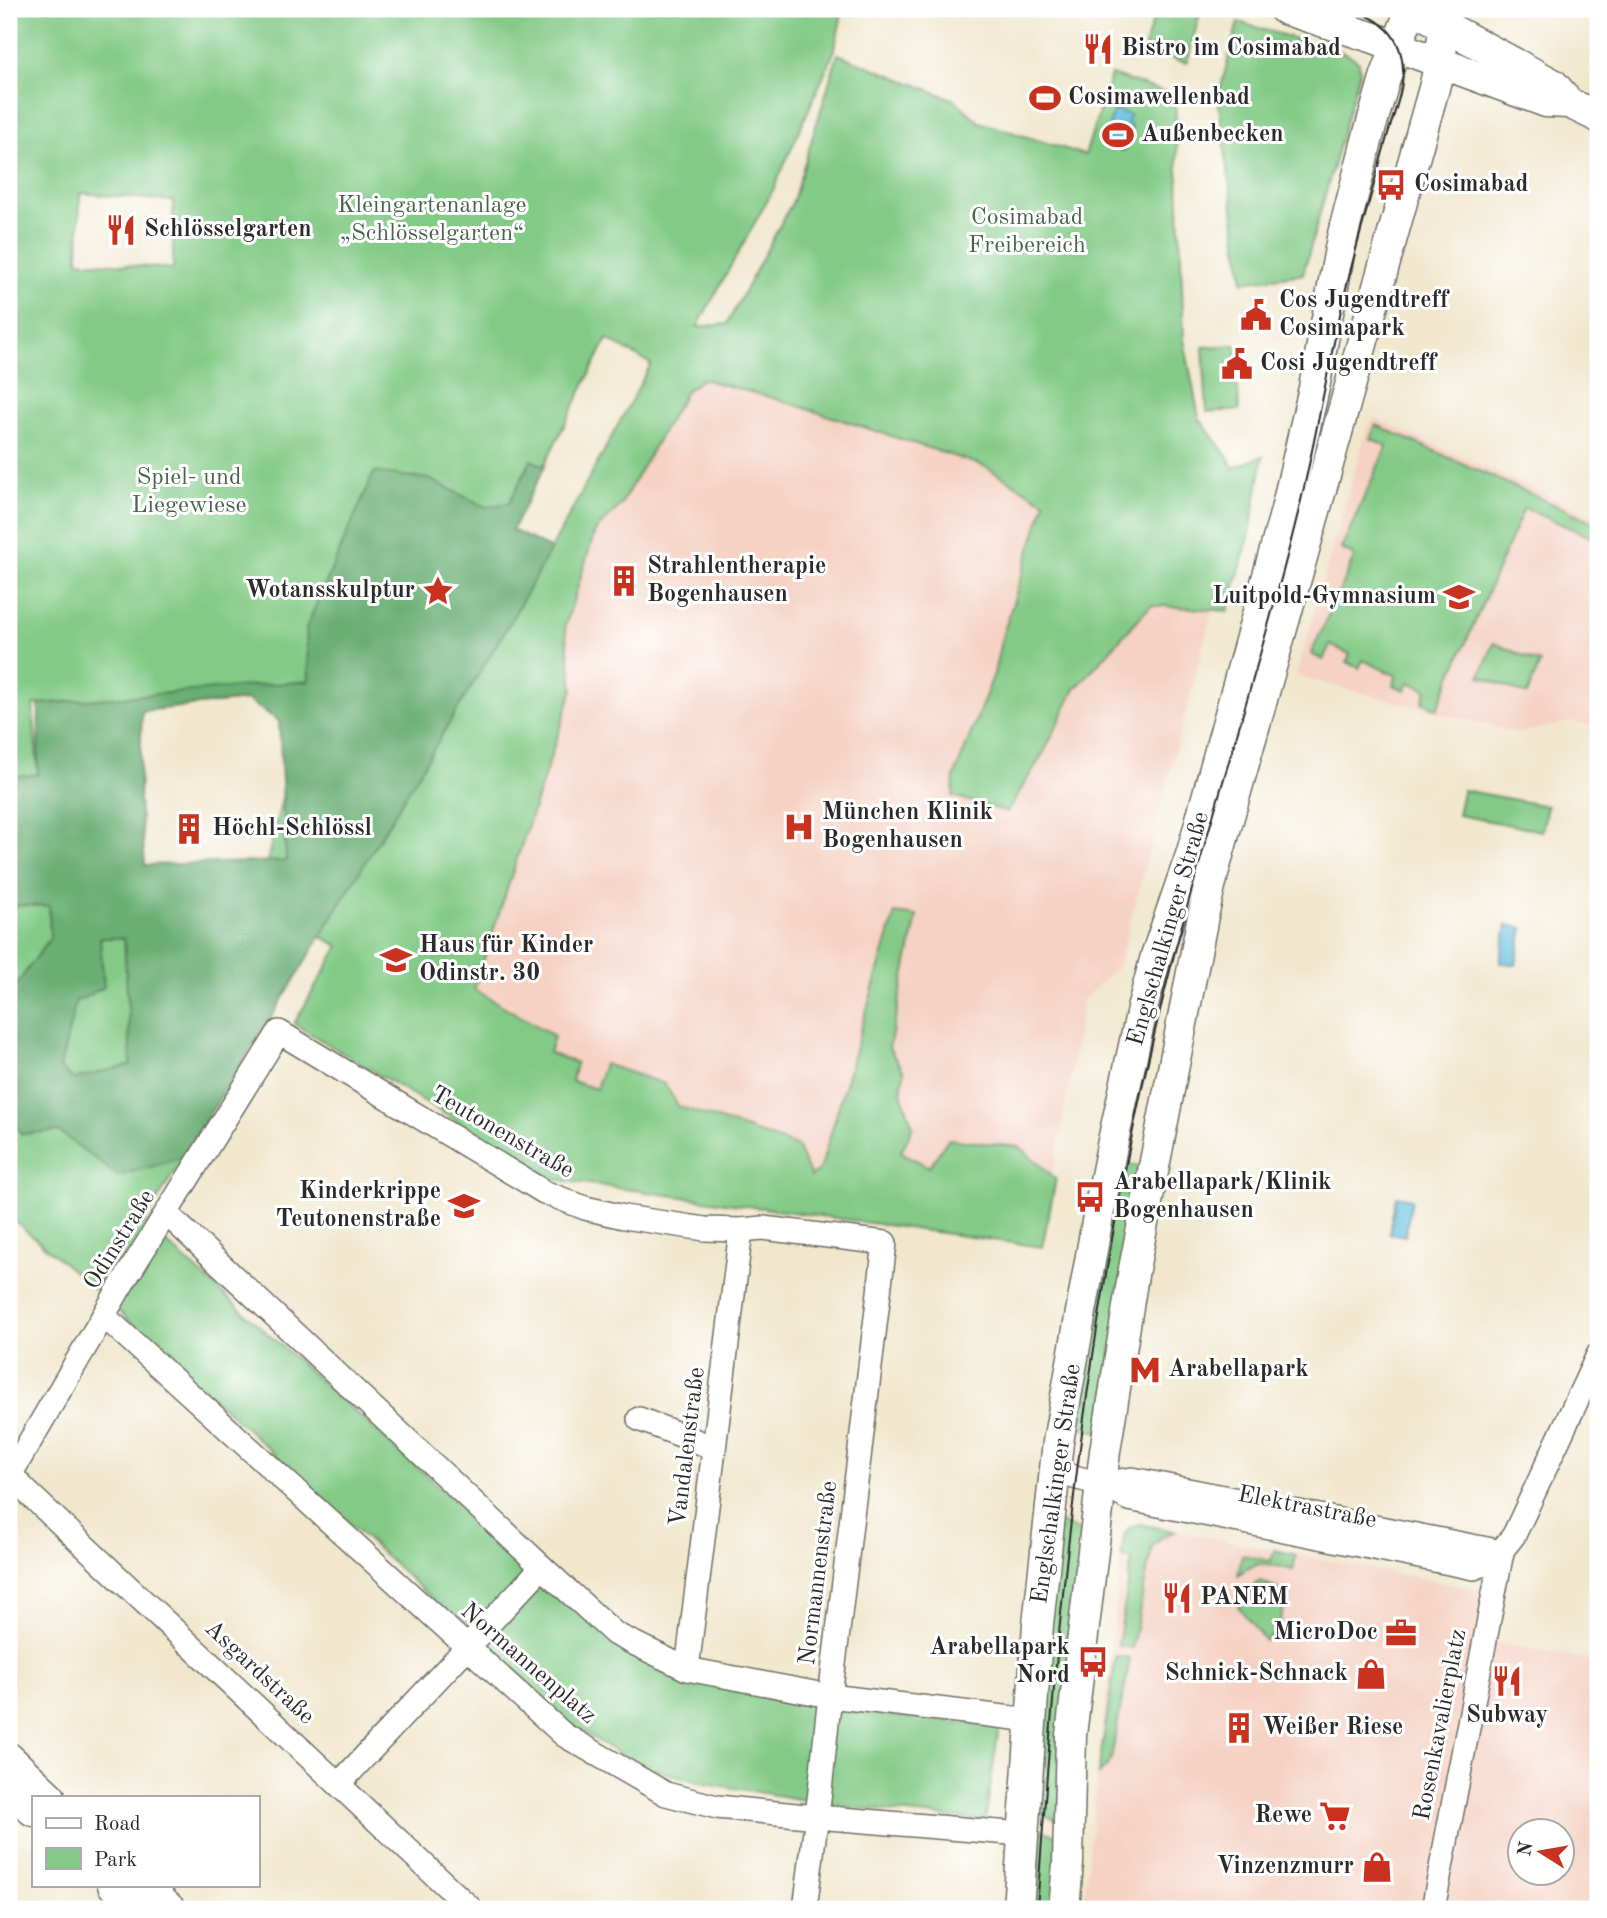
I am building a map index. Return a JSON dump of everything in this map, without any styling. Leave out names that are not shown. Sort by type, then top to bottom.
[{"type":"main road","points":[[1284,9],[1546,102],[1569,103],[1598,117]]},
{"type":"main road","points":[[1413,9],[1445,17],[1553,84],[1569,103]]},
{"type":"main road","name":"Englschalkinger Straße","points":[[1018,1909],[1041,1590],[1058,1442],[1098,1216],[1156,956],[1192,852],[1286,510],[1314,388],[1342,238],[1368,133],[1396,47],[1413,9]]},
{"type":"main road","name":"Englschalkinger Straße","points":[[1065,1909],[1071,1735],[1101,1484],[1118,1359],[1134,1269],[1215,866],[1349,396],[1366,325],[1440,63],[1445,17]]},
{"type":"main road","points":[[9,1758],[49,1796]]},
{"type":"main road","points":[[9,1788],[32,1810]]},
{"type":"main road","points":[[114,1886],[139,1909]]},
{"type":"main road","points":[[145,1886],[170,1909]]},
{"type":"street","name":"Odinstraße","points":[[10,1476],[104,1316],[279,1032]]},
{"type":"street","name":"Teutonenstraße","points":[[279,1032],[544,1192],[585,1208],[624,1217],[705,1229],[763,1228],[885,1243]]},
{"type":"street","points":[[167,1214],[615,1634],[687,1669],[830,1696],[1030,1720]]},
{"type":"street","name":"Vandalenstraße","points":[[687,1669],[741,1230]]},
{"type":"street","name":"Normannenstraße","points":[[805,1909],[885,1243]]},
{"type":"street","name":"Normannenplatz","points":[[104,1316],[564,1735],[666,1794],[717,1807],[1022,1834]]},
{"type":"street","points":[[1502,1552],[1514,1535],[1598,1355]]},
{"type":"street","points":[[639,1419],[714,1448]]},
{"type":"street","name":"Elektrastraße","points":[[1055,1472],[1101,1484],[1129,1499],[1474,1568],[1488,1563],[1502,1552]]},
{"type":"street","name":"Asgardstraße","points":[[10,1476],[471,1909]]},
{"type":"street","name":"Rosenkavalierplatz","points":[[1433,1909],[1502,1552]]},
{"type":"street","points":[[339,1784],[542,1567]]},
{"type":"shaded area","name":"München Klinik Bogenhausen","points":[[695,353],[951,437],[1217,593],[1119,965],[1083,1000],[1042,1240],[557,1169],[432,902],[452,753]]},
{"type":"shaded area","name":"Luitpold-Gymnasium","points":[[1375,418],[1598,518],[1598,726],[1570,722],[1518,733],[1296,676],[1368,424]]},
{"type":"shaded area","points":[[1139,1524],[1502,1594],[1492,1642],[1598,1661],[1598,1909],[1083,1909],[1126,1531]]},
{"type":"green space","points":[[9,9],[843,9],[834,52],[774,188],[697,327],[727,324],[793,201],[838,54],[955,100],[979,122],[1085,155],[1111,75],[1175,95],[1184,340],[1199,418],[1233,468],[1263,456],[1250,533],[1228,611],[1151,605],[1075,689],[1044,752],[1007,812],[953,796],[954,777],[994,674],[1001,641],[1045,502],[984,466],[780,400],[702,379],[686,391],[620,506],[595,531],[565,627],[573,689],[474,989],[554,1036],[549,1053],[576,1063],[572,1081],[596,1089],[604,1064],[665,1084],[678,1106],[797,1146],[811,1177],[821,1167],[895,913],[917,916],[889,1048],[904,1072],[901,1092],[913,1127],[901,1152],[929,1167],[948,1139],[1020,1147],[1056,1179],[1042,1247],[554,1179],[294,1024],[339,946],[270,918],[265,871],[309,682],[33,705],[38,775],[125,869],[300,959],[144,1223],[524,1563],[682,1677],[848,1711],[999,1727],[985,1821],[840,1806],[699,1782],[636,1764],[565,1721],[101,1295],[9,1216]],"holes":[[[80,193],[173,201],[173,269],[78,261]],[[607,339],[651,364],[551,549],[512,530]]]},
{"type":"green space","points":[[1156,9],[1201,9],[1187,63],[1144,50]]},
{"type":"green space","points":[[1238,22],[1348,54],[1359,62],[1360,70],[1303,274],[1243,282],[1218,98]]},
{"type":"green space","points":[[1236,345],[1239,410],[1207,412],[1203,347]]},
{"type":"green space","points":[[1376,425],[1598,524],[1598,540],[1524,508],[1437,709],[1422,702],[1427,690],[1409,682],[1405,690],[1393,685],[1397,676],[1363,660],[1359,668],[1347,662],[1350,654],[1330,645],[1323,660],[1311,654],[1355,556],[1341,549],[1387,446],[1370,438]]},
{"type":"green space","points":[[531,460],[545,466],[512,530],[551,549],[509,624],[287,992],[182,1158],[118,1176],[58,1131],[22,1134],[9,1117],[9,995],[50,938],[49,906],[9,905],[9,777],[38,774],[39,704],[309,681],[306,628],[374,472],[429,479],[486,507],[509,503]],"holes":[[[247,700],[279,721],[286,861],[145,865],[139,800],[142,711]],[[100,938],[124,938],[131,1065],[73,1079],[60,1068],[76,1000],[104,987]]]},
{"type":"green space","points":[[1494,643],[1540,663],[1527,695],[1480,676]]},
{"type":"green space","points":[[1463,790],[1547,806],[1542,831],[1458,815]]},
{"type":"green space","points":[[1119,1162],[1140,1166],[1100,1432],[1072,1426]]},
{"type":"green space","points":[[1057,1522],[1085,1533],[1061,1822],[1031,1809]]},
{"type":"green space","points":[[1139,1524],[1175,1531],[1163,1536],[1152,1547],[1132,1648],[1118,1646],[1132,1560],[1121,1557],[1126,1532]]},
{"type":"green space","points":[[1274,1550],[1296,1555],[1293,1570],[1258,1564],[1238,1575],[1242,1555],[1271,1561]]},
{"type":"green space","points":[[1261,1581],[1286,1594],[1279,1631],[1265,1641],[1238,1606]]},
{"type":"green space","points":[[1116,1656],[1130,1658],[1111,1759],[1098,1774]]},
{"type":"green space","points":[[1030,1826],[1060,1837],[1057,1909],[1027,1906]]},
{"type":"water","name":"Außenbecken","points":[[1114,110],[1130,115],[1127,124],[1132,126],[1124,151],[1103,144]]},
{"type":"water","points":[[1507,925],[1523,928],[1516,965],[1500,962]]},
{"type":"water","points":[[1396,1196],[1412,1199],[1405,1236],[1389,1233]]},
{"type":"tram line","points":[[1037,1909],[1054,1687],[1080,1446],[1105,1280],[1136,1114],[1175,951],[1284,568],[1305,484],[1348,280],[1401,87],[1402,58],[1394,38],[1371,17],[1349,9]]},
{"type":"place","name":"Bistro im Cosimabad","points":[[1098,49]]},
{"type":"place","name":"Cosimawellenbad","points":[[1045,98]]},
{"type":"place","name":"Außenbecken","points":[[1118,135]]},
{"type":"place","name":"Cosimabad","points":[[1391,185]]},
{"type":"place","name":"Schlösselgarten","points":[[121,230]]},
{"type":"place","name":"Cos Jugendtreff Cosimapark","points":[[1256,315]]},
{"type":"place","name":"Cosi Jugendtreff","points":[[1237,364]]},
{"type":"place","name":"Strahlentherapie Bogenhausen","points":[[624,581]]},
{"type":"place","name":"Wotansskulptur","points":[[438,591]]},
{"type":"place","name":"Luitpold-Gymnasium","points":[[1459,597]]},
{"type":"place","name":"München Klinik Bogenhausen","points":[[799,827]]},
{"type":"place","name":"Höchl-Schlössl","points":[[189,829]]},
{"type":"place","name":"Haus für Kinder Odinstr. 30","points":[[396,960]]},
{"type":"place","name":"Arabellapark/Klinik Bogenhausen","points":[[1090,1197]]},
{"type":"place","name":"Kinderkrippe Teutonenstraße","points":[[464,1206]]},
{"type":"place","name":"Arabellapark","points":[[1145,1370]]},
{"type":"place","name":"PANEM","points":[[1177,1598]]},
{"type":"place","name":"MicroDoc","points":[[1401,1633]]},
{"type":"place","name":"Arabellapark Nord","points":[[1093,1662]]},
{"type":"place","name":"Schnick-Schnack","points":[[1371,1674]]},
{"type":"place","name":"Subway","points":[[1507,1681]]},
{"type":"place","name":"Weißer Riese","points":[[1239,1728]]},
{"type":"place","name":"Rewe","points":[[1335,1816]]},
{"type":"place","name":"Vinzenzmurr","points":[[1377,1867]]},
{"type":"park label","name":"Kleingartenanlage „Schlösselgarten“","points":[[432,220]]},
{"type":"park label","name":"Cosimabad Freibereich","points":[[1027,232]]},
{"type":"park label","name":"Spiel- und Liegewiese","points":[[189,492]]}]
